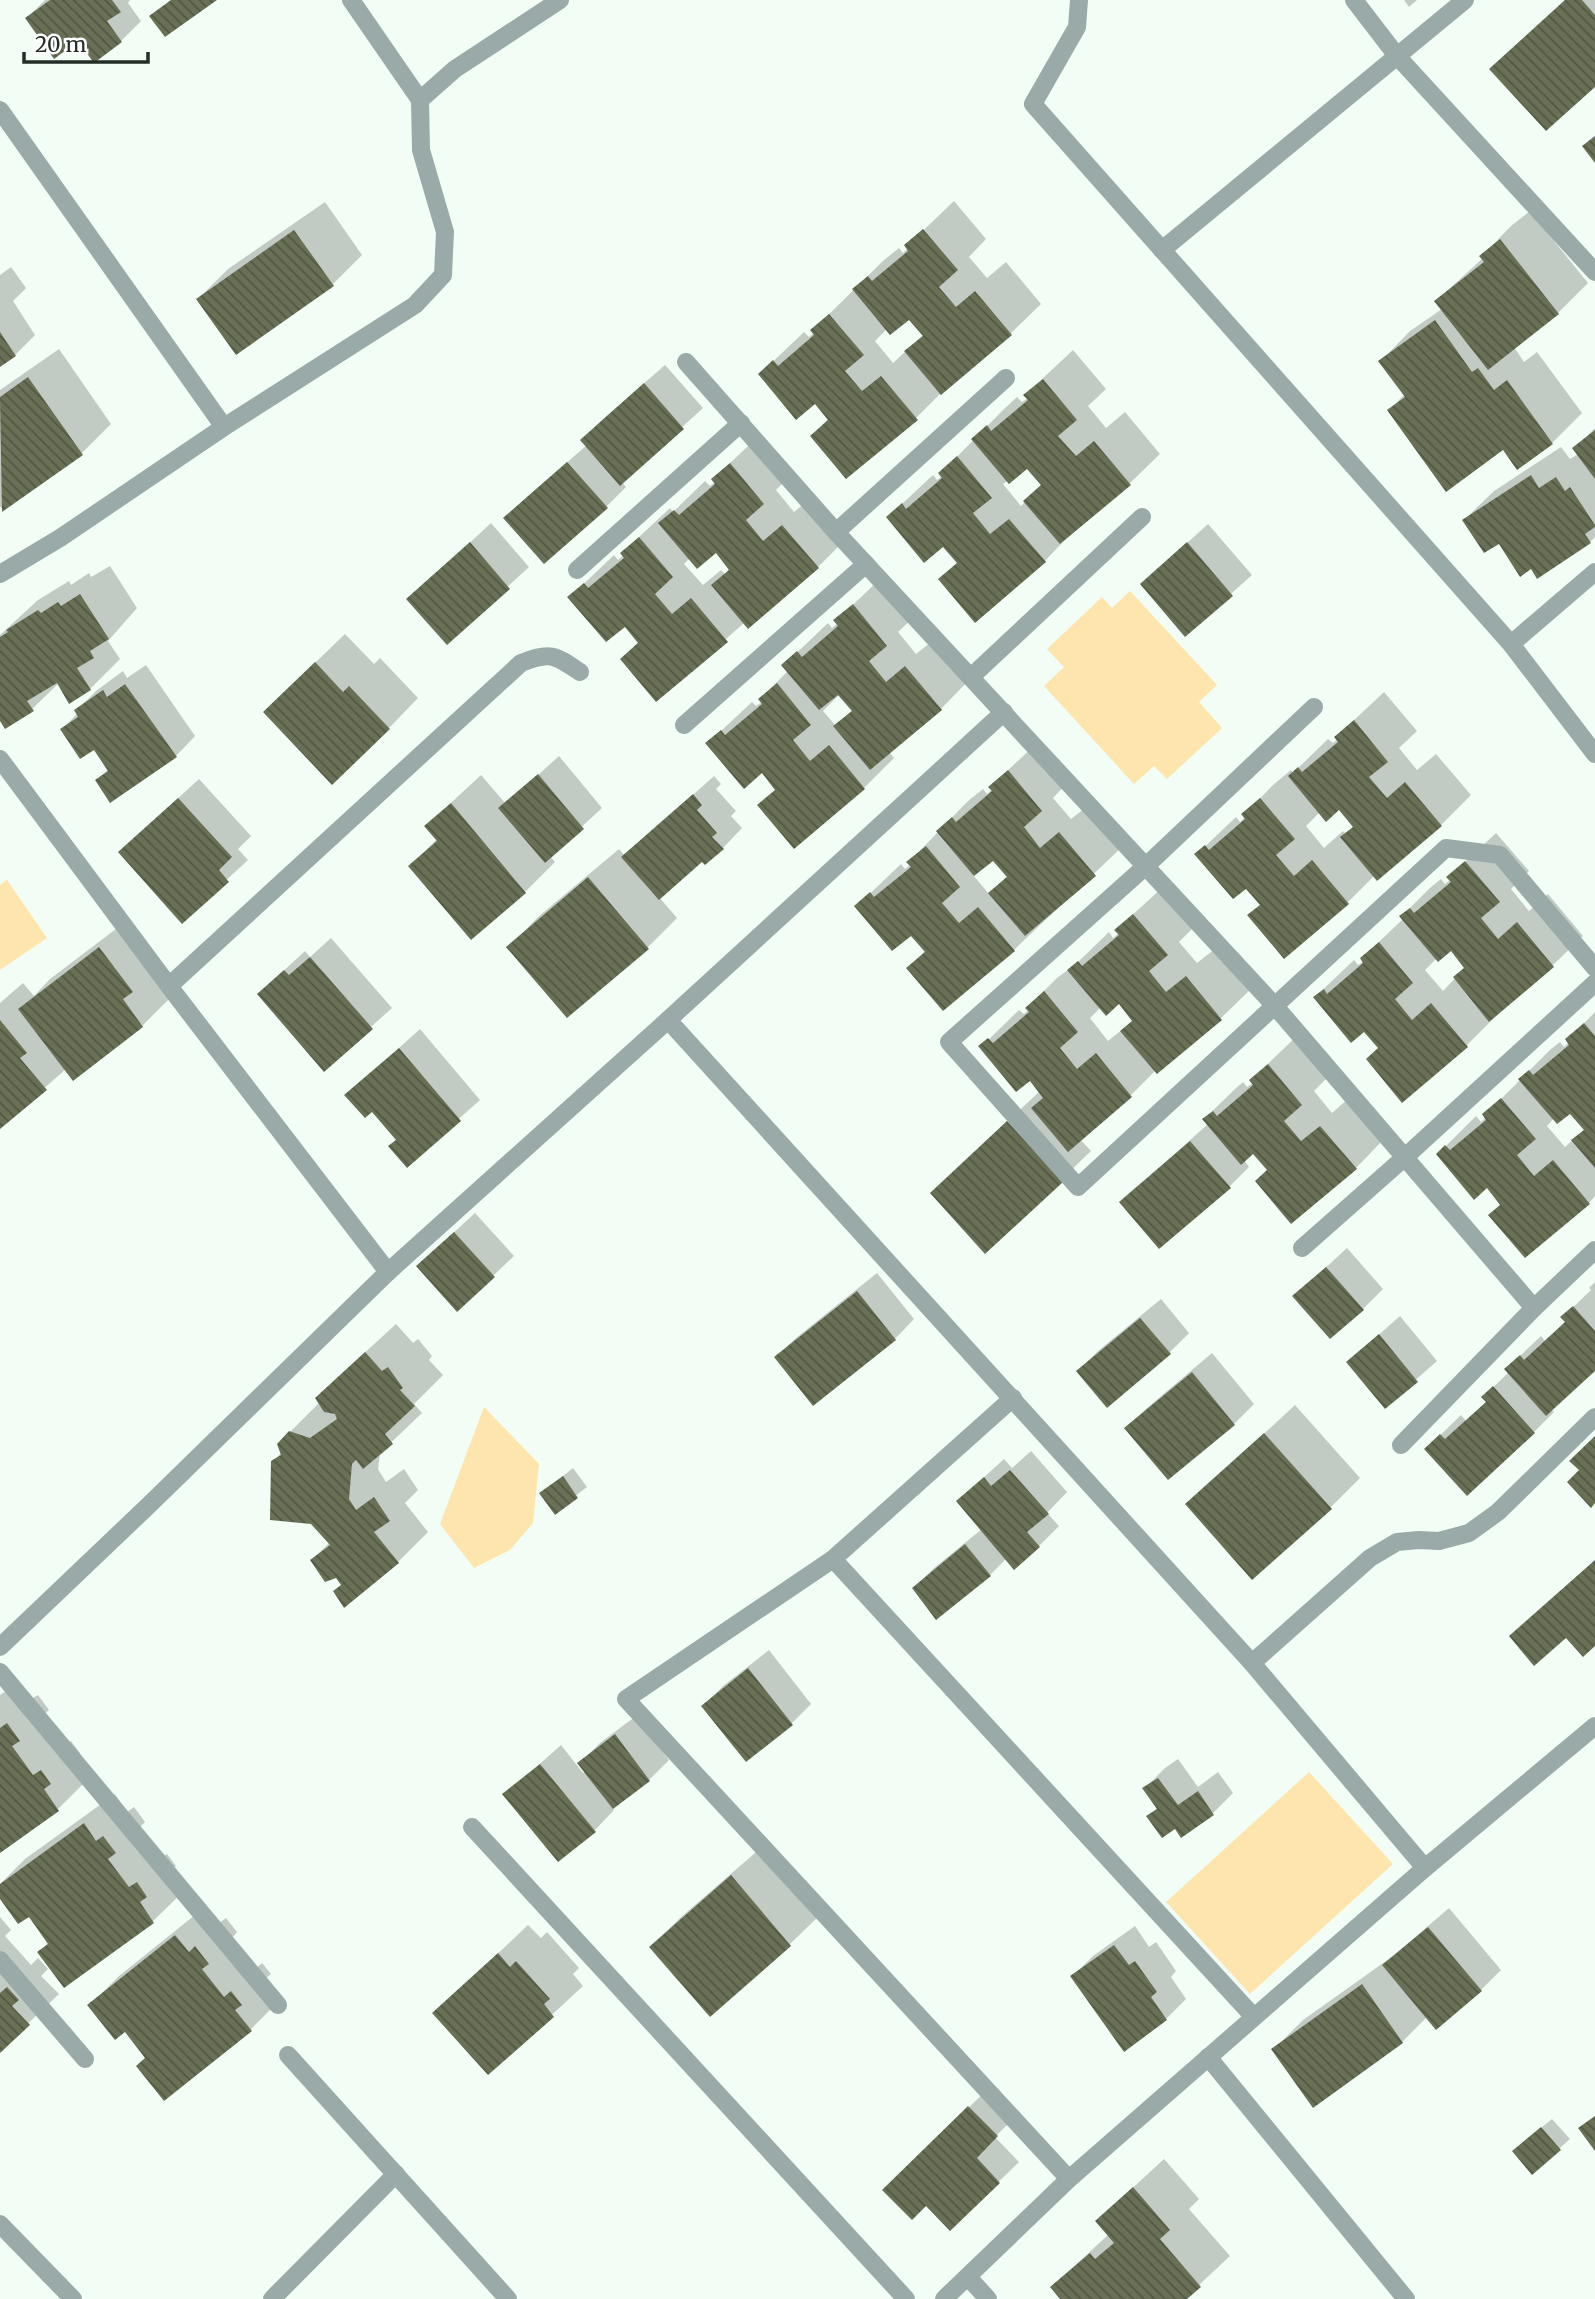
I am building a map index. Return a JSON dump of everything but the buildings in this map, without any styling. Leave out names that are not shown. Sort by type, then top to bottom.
[{"type":"street","points":[[0,574],[60,538],[224,427],[415,305],[443,275],[445,232],[421,150],[420,100],[351,0]]},
{"type":"street","points":[[420,100],[455,69],[560,0]]},
{"type":"street","points":[[1079,0],[1077,27],[1033,104],[1511,644],[1595,754]]},
{"type":"street","points":[[1354,0],[1397,56],[1595,272]]},
{"type":"street","points":[[1162,250],[1465,0]]},
{"type":"street","points":[[0,110],[224,427]]},
{"type":"street","points":[[686,362],[836,532],[1274,1005],[1534,1308]]},
{"type":"street","points":[[836,532],[1006,377]]},
{"type":"street","points":[[577,570],[741,423]]},
{"type":"street","points":[[972,676],[1142,517]]},
{"type":"street","points":[[684,725],[866,564]]},
{"type":"street","points":[[1511,644],[1595,572]]},
{"type":"street","points":[[169,986],[521,663],[542,654],[562,659],[580,672]]},
{"type":"street","points":[[1314,707],[1147,865],[949,1042],[1078,1187],[1446,848],[1500,855],[1595,968]]},
{"type":"street","points":[[0,1647],[388,1272],[1004,712]]},
{"type":"street","points":[[0,759],[169,986],[388,1272]]},
{"type":"street","points":[[1301,1248],[1404,1158],[1595,983]]},
{"type":"street","points":[[668,1020],[1252,1662],[1425,1868]]},
{"type":"street","points":[[1401,1445],[1534,1308],[1595,1250]]},
{"type":"street","points":[[1013,1398],[833,1559],[626,1699],[1069,2179]]},
{"type":"street","points":[[1252,1662],[1370,1558],[1397,1542],[1419,1539],[1439,1541],[1469,1533],[1498,1512],[1595,1417]]},
{"type":"street","points":[[833,1559],[1253,2016]]},
{"type":"street","points":[[0,1672],[278,2005]]},
{"type":"street","points":[[944,2299],[1069,2179],[1253,2016],[1595,1726]]},
{"type":"street","points":[[472,1827],[906,2299]]},
{"type":"street","points":[[0,1960],[85,2059]]},
{"type":"street","points":[[288,2055],[508,2299]]},
{"type":"street","points":[[1208,2057],[1406,2299]]},
{"type":"street","points":[[272,2299],[396,2174]]},
{"type":"street","points":[[0,2224],[73,2299]]},
{"type":"street","points":[[968,2277],[988,2299]]},
{"type":"shaded area","points":[[1130,591],[1217,685],[1199,702],[1222,728],[1167,779],[1154,766],[1134,784],[1044,686],[1064,667],[1047,649],[1102,597],[1112,608]]},
{"type":"shaded area","points":[[7,880],[47,938],[0,970],[0,885]]},
{"type":"shaded area","points":[[484,1407],[539,1464],[533,1523],[510,1550],[474,1568],[440,1524]]},
{"type":"shaded area","points":[[1309,1772],[1393,1864],[1250,1994],[1166,1902]]}]
